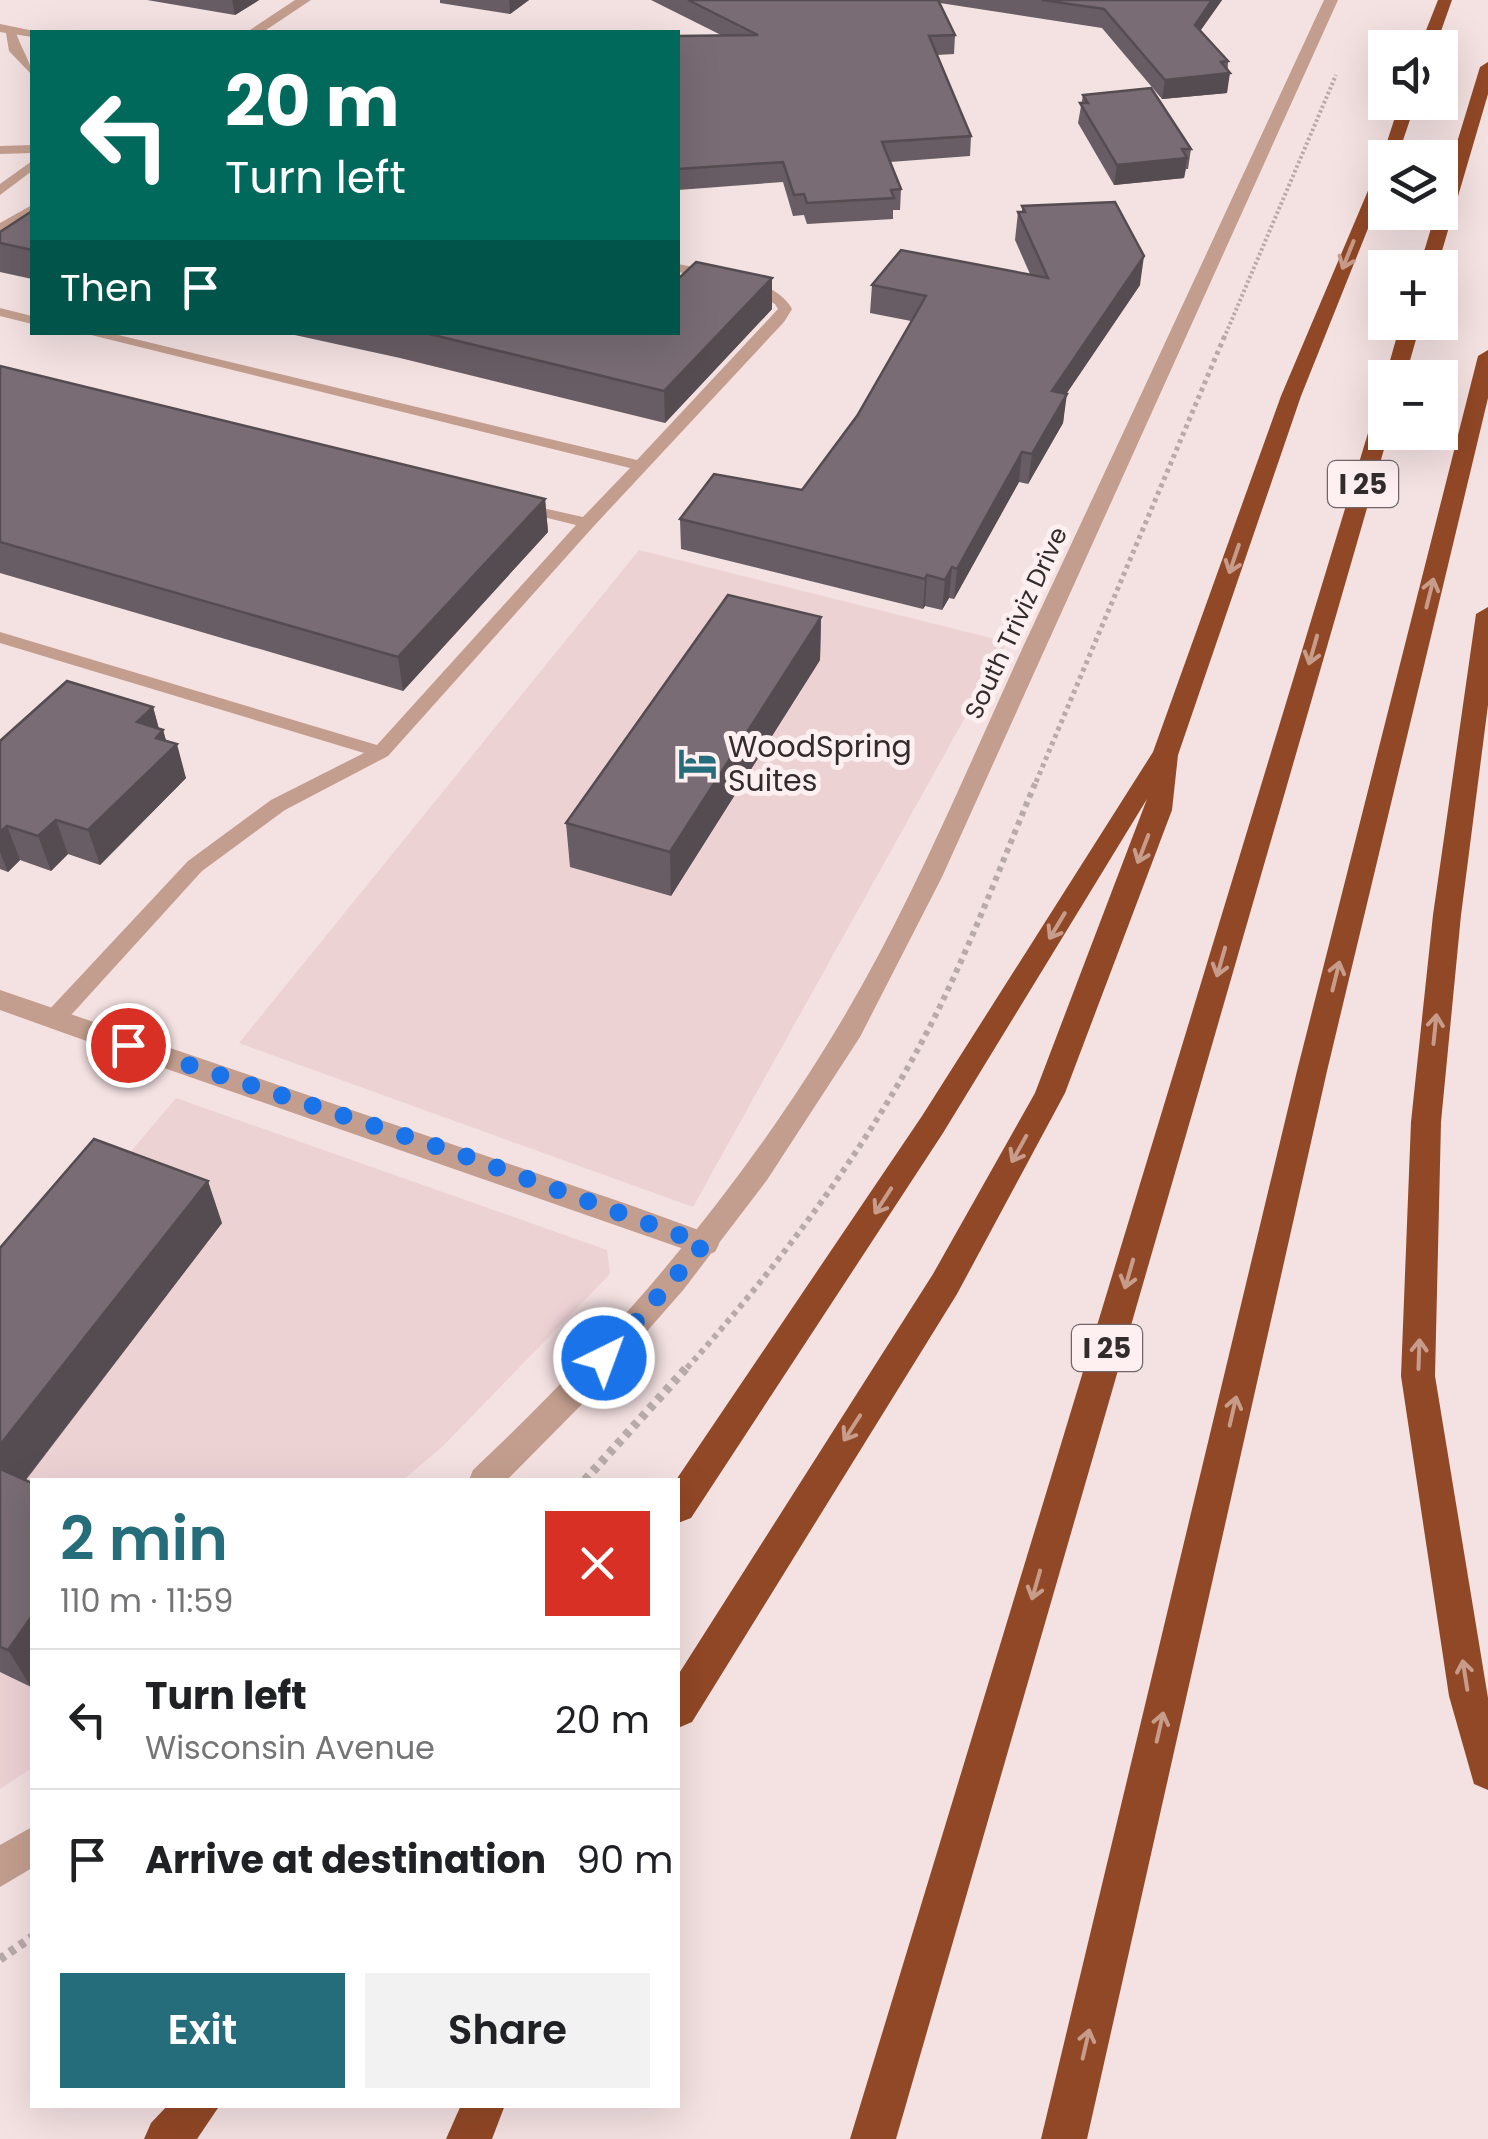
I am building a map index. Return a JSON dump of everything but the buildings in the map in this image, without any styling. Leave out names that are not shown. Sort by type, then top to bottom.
[{"type":"highway","points":[[1434,30],[1446,0]]},
{"type":"highway","points":[[1433,250],[1488,66]]},
{"type":"highway","points":[[680,1706],[944,1284],[1050,1093],[1158,810],[1165,755],[1291,396],[1368,206]]},
{"type":"highway","points":[[1064,2139],[1312,1071],[1488,356]]},
{"type":"highway","name":"I 25","points":[[872,2139],[1373,450]]},
{"type":"highway","points":[[1488,614],[1447,915],[1426,1122],[1418,1376],[1468,1696],[1488,1770]]},
{"type":"highway","points":[[680,1504],[822,1296],[1018,992],[1130,801],[1165,755]]},
{"type":"highway","points":[[167,2139],[195,2108]]},
{"type":"highway","points":[[469,2139],[482,2108]]},
{"type":"street","points":[[257,30],[304,0]]},
{"type":"street","name":"South Triviz Drive","points":[[486,1478],[580,1385],[704,1244],[834,1056],[930,877],[1332,0]]},
{"type":"street","points":[[4,28],[30,33]]},
{"type":"street","points":[[0,1000],[460,1154],[704,1244]]},
{"type":"street","points":[[0,1868],[30,1847]]},
{"type":"lane","points":[[4,28],[30,70]]},
{"type":"lane","points":[[0,150],[30,149]]},
{"type":"lane","points":[[0,192],[30,167]]},
{"type":"lane","points":[[0,229],[30,209]]},
{"type":"lane","points":[[54,1019],[194,866],[278,804],[381,752],[785,309],[772,293],[760,287],[680,268]]},
{"type":"lane","points":[[0,312],[30,320]]},
{"type":"lane","points":[[98,335],[641,466]]},
{"type":"lane","points":[[492,499],[587,523]]},
{"type":"lane","points":[[0,637],[381,752]]},
{"type":"path","points":[[0,1959],[30,1938]]},
{"type":"shaded area","points":[[639,550],[1007,642],[693,1207],[239,1043]]},
{"type":"shaded area","points":[[176,1098],[607,1250],[610,1274],[442,1447],[405,1478],[30,1478],[30,1769],[0,1789],[0,1307]]},
{"type":"place","name":"WoodSpring Suites","points":[[698,763]]},
{"type":"route","points":[[128,1045],[460,1154],[704,1244],[604,1358]]}]
